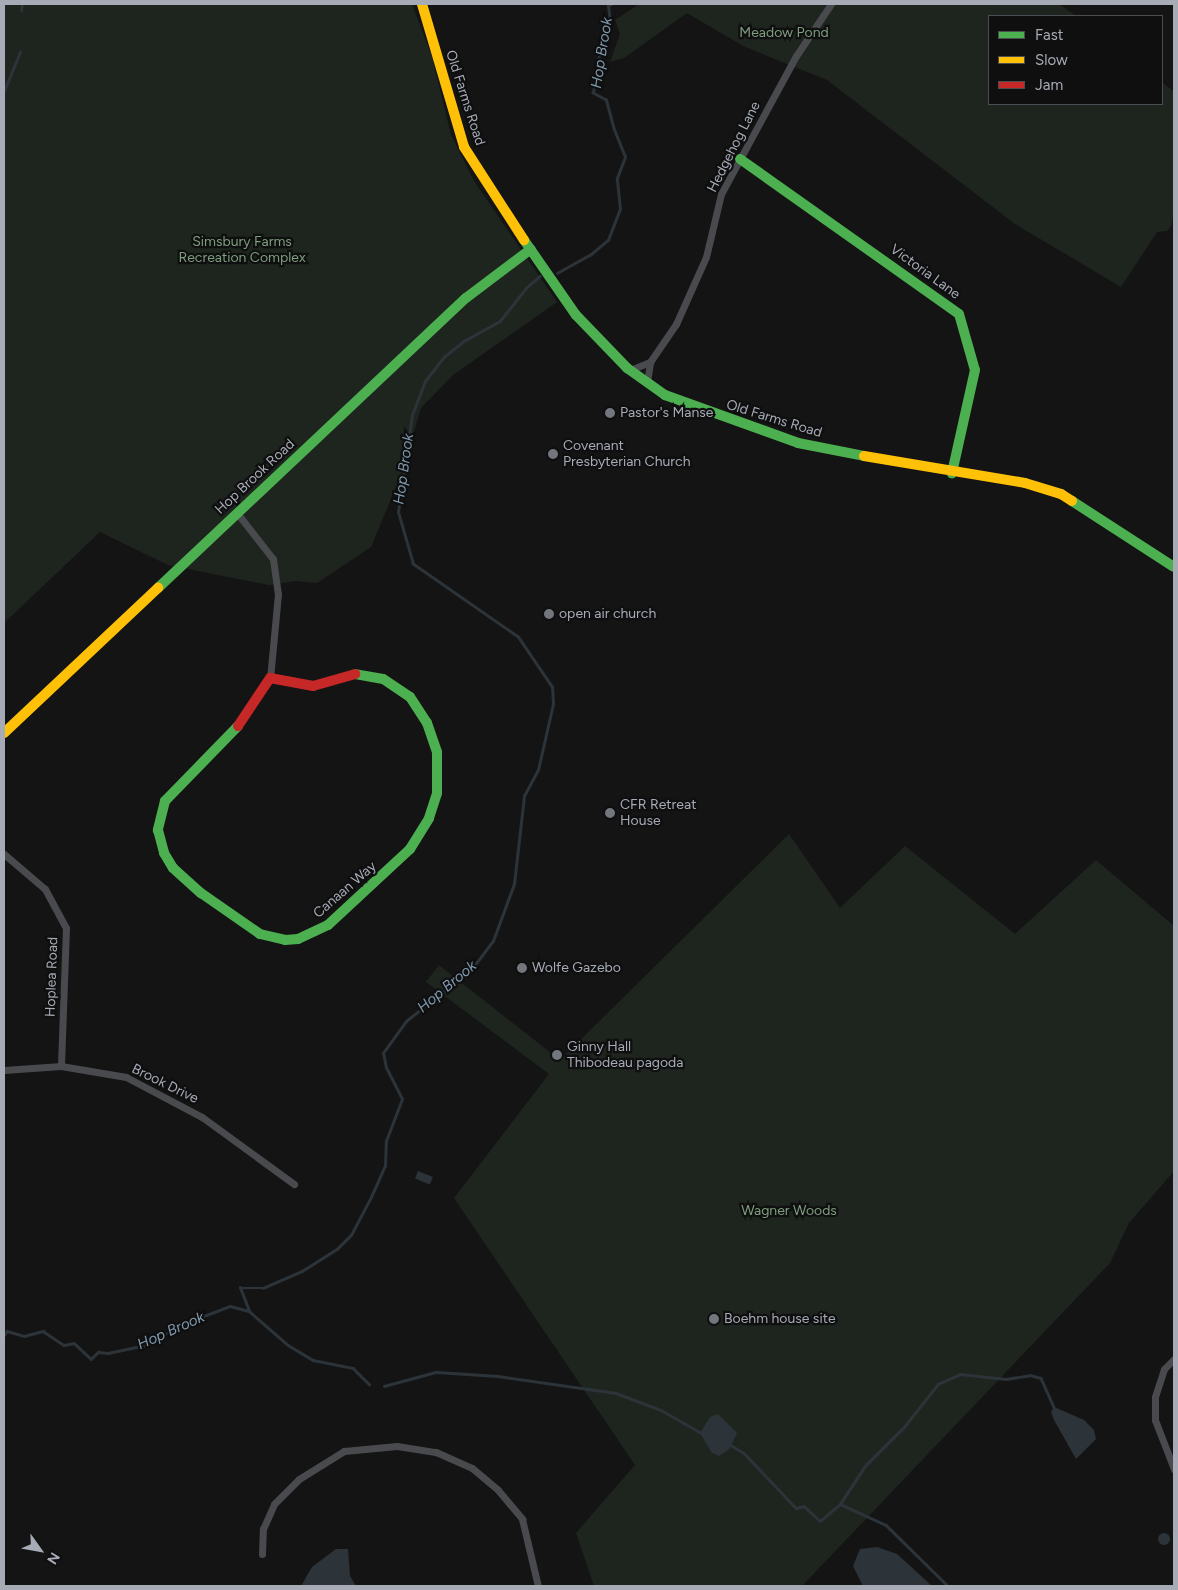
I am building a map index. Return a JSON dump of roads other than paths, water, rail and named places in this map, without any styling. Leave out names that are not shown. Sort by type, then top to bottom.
[{"type":"street","name":"Old Farms Road","points":[[422,4],[464,147],[480,176],[576,315],[630,370],[665,396],[798,443],[952,473],[1025,483],[1061,494],[1174,567]]},
{"type":"street","name":"Hedgehog Lane","points":[[647,382],[650,362],[689,298],[706,256],[721,194],[796,56],[831,4]]},
{"type":"street","name":"Victoria Lane","points":[[740,159],[932,292],[959,314],[969,340],[975,370],[952,473]]},
{"type":"street","name":"Hop Brook Road","points":[[4,733],[466,298],[531,249]]},
{"type":"street","points":[[630,370],[650,362]]},
{"type":"street","name":"Canaan Way","points":[[237,513],[273,559],[278,594],[270,678],[242,723],[165,801],[158,830],[164,853],[173,868],[200,893],[260,934],[285,940],[298,939],[328,925],[418,839],[430,818],[436,793],[437,752],[419,709],[398,686],[383,679],[355,674],[313,686],[270,678]]},
{"type":"street","name":"Hoplea Road","points":[[4,854],[45,889],[66,928],[61,1066]]},
{"type":"street","name":"Brook Drive","points":[[4,1070],[61,1066],[126,1077],[175,1101],[294,1184]]},
{"type":"street","points":[[1174,1359],[1164,1369],[1155,1397],[1155,1420],[1174,1469]]},
{"type":"street","points":[[262,1554],[263,1529],[274,1504],[299,1479],[344,1451],[398,1446],[436,1452],[472,1468],[498,1490],[522,1519],[538,1586]]},
{"type":"waterway","points":[[21,11],[22,4]]},
{"type":"waterway","name":"Hop Brook","points":[[557,273],[590,255],[608,240],[620,209],[617,178],[625,157],[614,130],[606,100],[593,93],[601,43],[610,22],[608,5],[611,4]]},
{"type":"waterway","points":[[4,91],[20,52]]},
{"type":"waterway","name":"Hop Brook","points":[[4,1335],[7,1331],[24,1336],[43,1331],[64,1345],[74,1343],[91,1359],[98,1352],[108,1353],[145,1345],[183,1324],[230,1306],[249,1311],[240,1288],[263,1288],[302,1271],[337,1249],[351,1235],[371,1197],[385,1166],[386,1141],[402,1099],[386,1068],[383,1053],[406,1021],[471,970],[493,941],[514,884],[524,796],[538,770],[553,704],[552,687],[518,637],[413,564],[398,512],[412,415],[425,381],[444,357],[464,341],[500,321],[526,288],[540,276]]},
{"type":"waterway","points":[[249,1311],[288,1345],[313,1360],[353,1368],[369,1384]]},
{"type":"waterway","points":[[384,1386],[436,1372],[498,1376],[616,1393],[661,1410],[703,1434]]},
{"type":"waterway","points":[[729,1444],[744,1453],[796,1508],[804,1506],[820,1521],[840,1504],[865,1466],[904,1427],[938,1384],[960,1374],[1006,1379],[1030,1375],[1041,1378],[1054,1407]]},
{"type":"waterway","points":[[840,1504],[886,1525],[948,1586]]},
{"type":"place","name":"Pastor's Manse","points":[[610,413]]},
{"type":"place","name":"Covenant Presbyterian Church","points":[[553,454]]},
{"type":"place","name":"open air church","points":[[549,614]]},
{"type":"place","name":"CFR Retreat House","points":[[610,813]]},
{"type":"place","name":"Wolfe Gazebo","points":[[522,968]]},
{"type":"place","name":"Ginny Hall Thibodeau pagoda","points":[[557,1055]]},
{"type":"place","name":"Boehm house site","points":[[714,1319]]},
{"type":"park label","name":"Meadow Pond","points":[[784,33]]},
{"type":"park label","name":"Simsbury Farms Recreation Complex","points":[[242,250]]},
{"type":"park label","name":"Wagner Woods","points":[[789,1211]]}]
